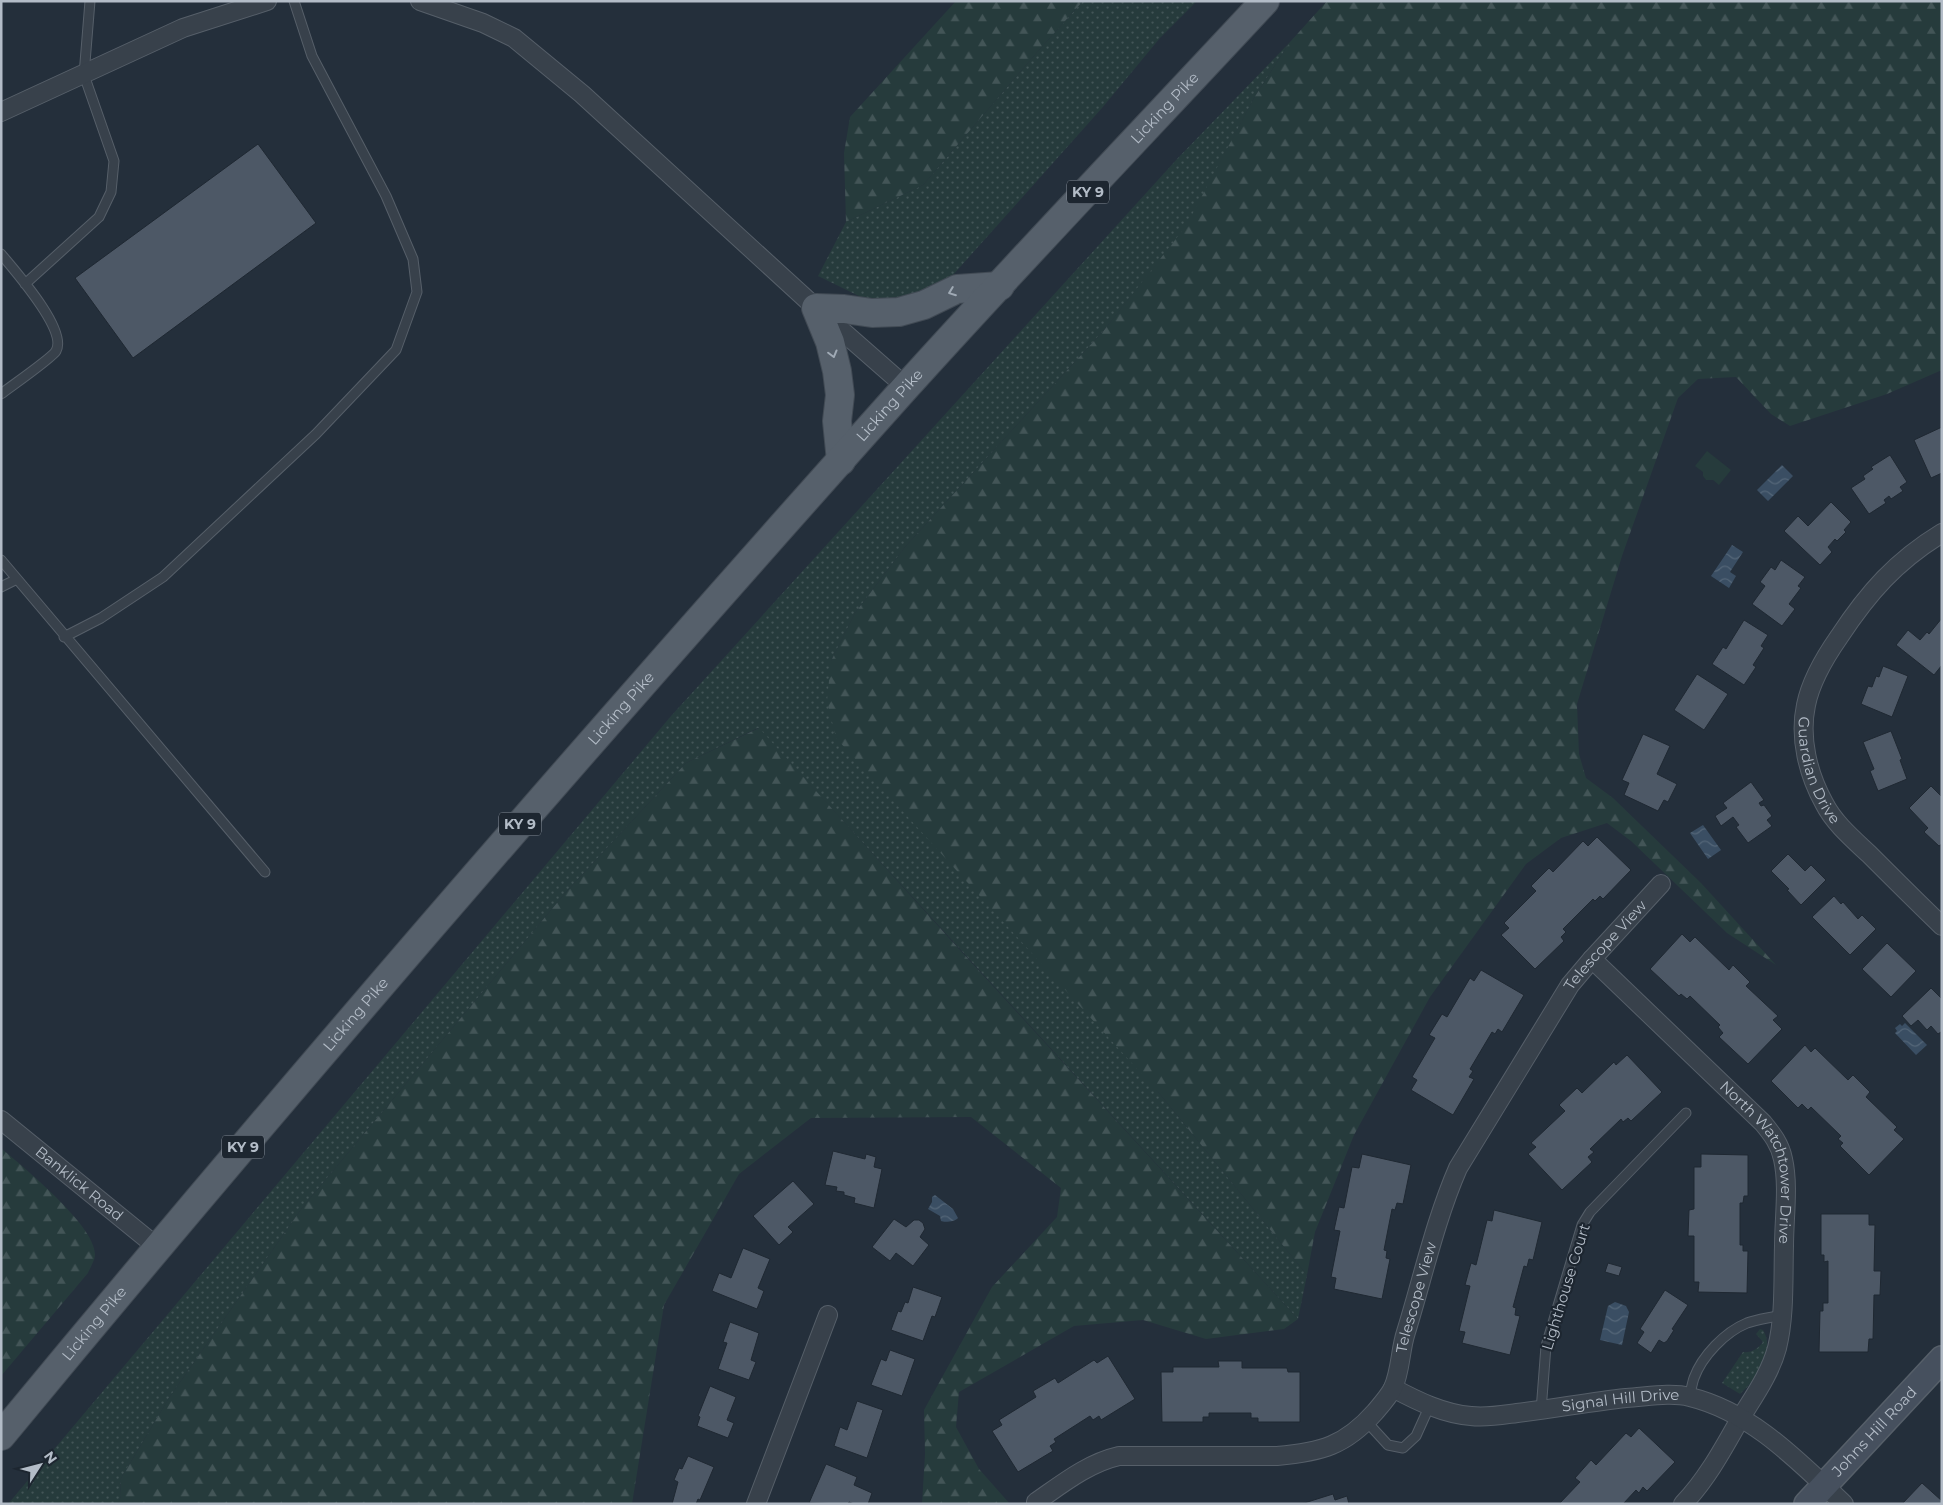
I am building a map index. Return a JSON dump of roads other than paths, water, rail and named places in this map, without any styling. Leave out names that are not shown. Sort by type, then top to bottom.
[{"type":"main road","name":"Licking Pike","points":[[1,1436],[157,1247],[480,870],[714,603],[906,387],[1265,1]]},
{"type":"main road","points":[[842,461],[837,422],[840,395],[837,371],[830,342],[816,308],[872,313],[899,312],[924,305],[957,289],[1000,286]]},
{"type":"main road","name":"Johns Hill Road","points":[[1807,1504],[1942,1359]]},
{"type":"street","points":[[1,112],[183,28],[266,1]]},
{"type":"street","points":[[420,1],[483,22],[514,38],[582,94],[816,308],[906,387]]},
{"type":"street","name":"Guardian Drive","points":[[1942,534],[1905,558],[1873,590],[1854,614],[1830,649],[1811,688],[1806,705],[1804,725],[1804,744],[1810,774],[1824,805],[1846,832],[1942,926]]},
{"type":"street","name":"Telescope View","points":[[1036,1502],[1102,1460],[1119,1456],[1278,1456],[1320,1450],[1354,1434],[1383,1403],[1393,1388],[1404,1340],[1427,1258],[1446,1196],[1458,1168],[1564,993],[1592,958],[1661,884]]},
{"type":"street","name":"North Watchtower Drive","points":[[1592,958],[1763,1123],[1780,1146],[1785,1174],[1781,1315],[1776,1349],[1757,1393],[1708,1474],[1683,1504]]},
{"type":"street","name":"Banklick Road","points":[[1,1120],[157,1247]]},
{"type":"street","points":[[756,1504],[828,1315]]},
{"type":"street","name":"Signal Hill Drive","points":[[1393,1388],[1417,1400],[1453,1413],[1472,1416],[1541,1410],[1622,1399],[1668,1395],[1689,1397],[1742,1417],[1825,1485],[1844,1504]]},
{"type":"lane","points":[[25,284],[99,217],[112,192],[114,162],[84,75],[90,1]]},
{"type":"lane","points":[[64,637],[102,618],[163,577],[316,434],[396,350],[408,317],[417,292],[413,259],[386,196],[312,56],[294,1]]},
{"type":"lane","points":[[1,254],[45,309],[59,340],[56,352],[1,394]]},
{"type":"lane","points":[[1,560],[64,637],[265,872]]},
{"type":"lane","points":[[1,587],[17,579]]},
{"type":"lane","name":"Lighthouse Court","points":[[1541,1410],[1546,1346],[1582,1225],[1590,1212],[1686,1113]]},
{"type":"lane","points":[[1689,1397],[1694,1378],[1701,1364],[1729,1334],[1746,1324],[1781,1315]]},
{"type":"lane","points":[[1366,1422],[1388,1444],[1403,1448],[1416,1436],[1430,1404]]},
{"type":"water","points":[[1782,465],[1793,476],[1768,501],[1757,490]]},
{"type":"water","points":[[1732,545],[1743,552],[1730,572],[1736,576],[1729,588],[1711,576]]},
{"type":"water","points":[[1703,825],[1721,850],[1708,859],[1690,833]]},
{"type":"water","points":[[1905,1023],[1927,1045],[1916,1055],[1895,1033],[1897,1031],[1895,1028]]},
{"type":"water","points":[[935,1195],[953,1209],[957,1219],[943,1222],[940,1216],[928,1209],[932,1202],[932,1197]]},
{"type":"water","points":[[1615,1302],[1626,1306],[1629,1312],[1622,1345],[1600,1340],[1608,1306]]}]
